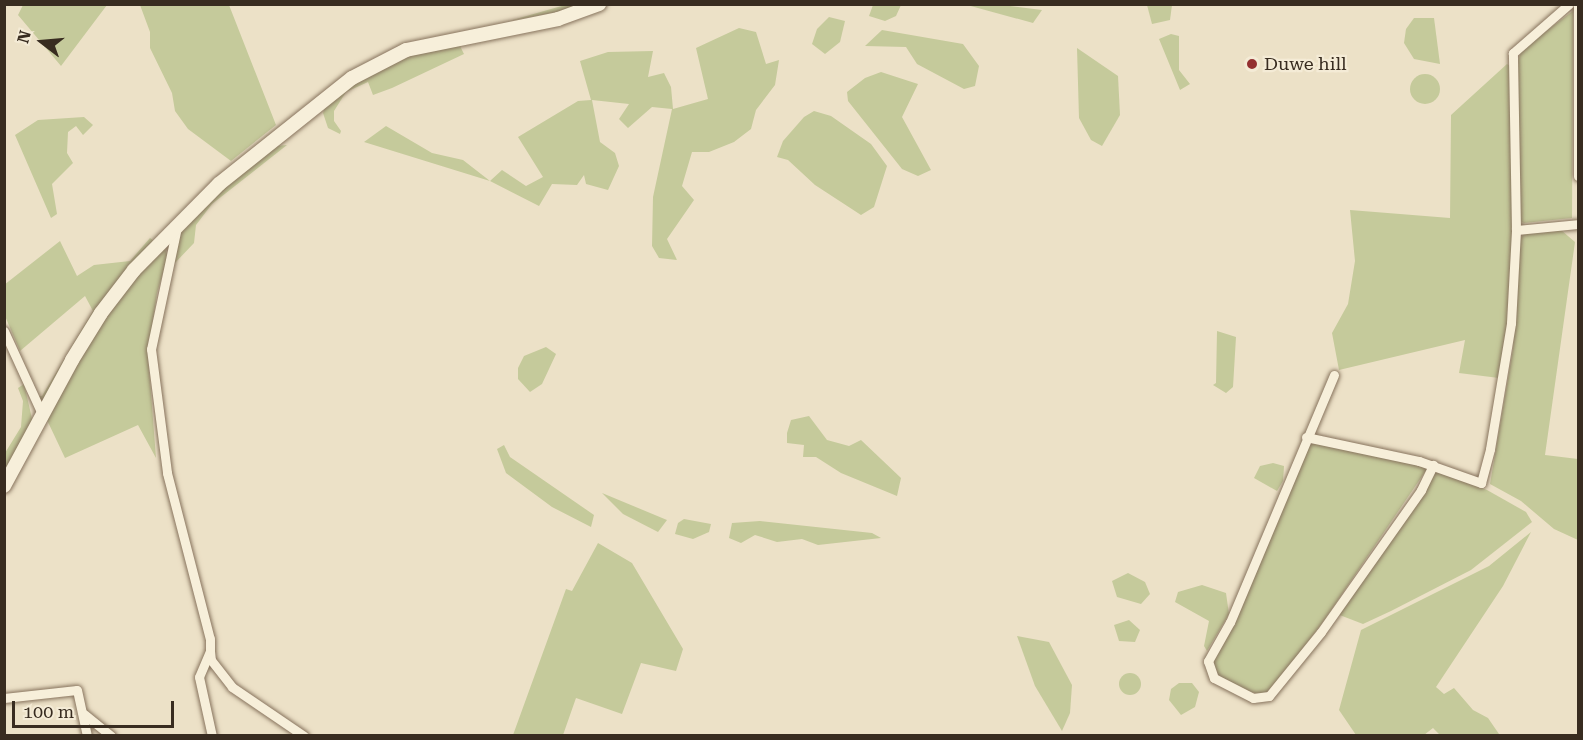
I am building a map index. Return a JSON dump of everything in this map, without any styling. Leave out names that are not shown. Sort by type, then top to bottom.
[{"type":"street","points":[[4,486],[44,417],[72,360],[101,314],[178,223],[219,184],[352,78],[406,50],[558,19],[599,4]]},
{"type":"street","points":[[1306,436],[1433,465],[1481,483],[1507,353],[1516,230],[1513,53],[1569,4]]},
{"type":"street","points":[[1578,4],[1578,176]]},
{"type":"street","points":[[178,223],[151,349],[167,473],[211,660],[232,687],[304,735]]},
{"type":"street","points":[[1516,230],[1578,224]]},
{"type":"street","points":[[4,331],[44,417]]},
{"type":"street","points":[[1334,375],[1306,436],[1230,622],[1208,661],[1214,678],[1253,698],[1269,696],[1285,679],[1420,490],[1433,465]]},
{"type":"street","points":[[210,651],[199,677],[212,735]]},
{"type":"street","points":[[4,698],[70,688],[78,690],[87,735]]},
{"type":"street","points":[[84,714],[111,735]]},
{"type":"green space","points":[[23,4],[107,5],[61,66],[18,15]]},
{"type":"green space","points":[[873,4],[901,5],[896,16],[885,21],[869,16]]},
{"type":"green space","points":[[140,5],[229,5],[276,125],[231,161],[188,129],[175,111],[172,93],[150,48],[150,32]]},
{"type":"green space","points":[[565,5],[578,5],[563,11],[509,21]]},
{"type":"green space","points":[[967,5],[1002,5],[1042,10],[1033,23]]},
{"type":"green space","points":[[1147,5],[1172,5],[1170,20],[1152,24]]},
{"type":"green space","points":[[1573,11],[1572,218],[1524,223],[1520,221],[1518,61],[1522,49]]},
{"type":"green space","points":[[829,17],[845,21],[840,42],[825,54],[812,44],[817,29]]},
{"type":"green space","points":[[1414,18],[1434,18],[1440,64],[1414,59],[1404,43],[1406,29]]},
{"type":"green space","points":[[739,28],[756,32],[766,64],[779,60],[775,85],[756,110],[751,129],[734,142],[709,152],[692,152],[682,186],[694,200],[667,239],[677,260],[659,258],[652,246],[653,197],[672,109],[652,107],[628,128],[619,119],[629,104],[592,100],[600,142],[615,153],[619,166],[608,190],[586,184],[584,175],[577,185],[552,184],[539,206],[490,181],[502,170],[526,186],[543,177],[518,137],[578,101],[591,100],[580,61],[608,52],[653,51],[648,77],[664,73],[671,87],[673,109],[708,99],[696,48]]},
{"type":"green space","points":[[882,30],[963,44],[979,66],[975,86],[964,89],[917,64],[906,47],[865,46]]},
{"type":"green space","points":[[1171,34],[1179,36],[1179,70],[1190,84],[1180,90],[1159,39]]},
{"type":"green space","points":[[459,44],[464,54],[392,88],[373,95],[368,82],[346,92],[334,111],[334,121],[341,131],[340,134],[328,128],[323,113],[326,104],[351,84],[421,51]]},
{"type":"green space","points":[[1077,48],[1118,76],[1120,115],[1102,146],[1091,140],[1079,118]]},
{"type":"green space","points":[[1507,64],[1510,66],[1513,215],[1506,340],[1499,378],[1459,373],[1465,340],[1339,370],[1332,333],[1348,304],[1355,261],[1350,210],[1450,218],[1451,115]]},
{"type":"green space","points":[[881,72],[918,84],[902,117],[931,170],[918,176],[902,169],[848,101],[847,92],[865,78]]},
{"type":"green space","points":[[1425,74],[1436,78],[1440,89],[1436,100],[1425,104],[1414,100],[1410,89],[1414,78]]},
{"type":"green space","points":[[814,111],[831,116],[871,144],[887,166],[874,207],[861,215],[815,185],[788,160],[777,157],[783,141],[804,117]]},
{"type":"green space","points":[[84,117],[93,125],[83,135],[76,126],[68,132],[67,153],[73,163],[52,184],[57,214],[51,218],[15,135],[38,120]]},
{"type":"green space","points":[[386,126],[432,153],[463,160],[490,181],[364,142]]},
{"type":"green space","points":[[287,145],[212,204],[196,225],[194,243],[174,264],[181,226],[218,189],[276,146]]},
{"type":"green space","points":[[1561,230],[1575,242],[1545,455],[1578,459],[1578,540],[1554,529],[1521,501],[1490,484],[1513,349],[1519,241],[1525,232]]},
{"type":"green space","points":[[150,238],[154,241],[43,402],[39,400],[38,396],[42,396],[93,311],[85,296],[20,351],[5,316],[4,285],[60,241],[77,276],[94,265],[130,261]]},
{"type":"green space","points":[[165,249],[168,256],[157,293],[148,355],[156,458],[138,425],[65,458],[47,420],[76,364],[124,290],[157,253]]},
{"type":"green space","points":[[1217,331],[1236,337],[1233,387],[1226,393],[1213,385],[1216,383]]},
{"type":"green space","points":[[546,347],[556,354],[542,384],[530,392],[518,379],[518,368],[524,356]]},
{"type":"green space","points":[[24,384],[33,423],[5,476],[5,453],[21,427],[23,401],[18,388]]},
{"type":"green space","points":[[809,416],[827,440],[849,446],[861,440],[901,478],[897,496],[841,473],[816,457],[803,457],[804,445],[787,443],[791,420]]},
{"type":"green space","points":[[1321,442],[1429,466],[1323,622],[1270,691],[1259,694],[1229,686],[1212,668],[1214,659],[1232,628],[1301,460],[1311,444]]},
{"type":"green space","points":[[504,445],[510,457],[594,515],[591,527],[552,507],[506,473],[497,449]]},
{"type":"green space","points":[[1273,463],[1284,466],[1283,481],[1277,491],[1254,478],[1260,466]]},
{"type":"green space","points":[[1435,469],[1487,490],[1526,512],[1532,522],[1471,570],[1391,611],[1363,624],[1337,614]]},
{"type":"green space","points":[[602,493],[667,520],[658,532],[623,514]]},
{"type":"green space","points":[[684,519],[711,524],[709,532],[693,539],[675,534],[678,523]]},
{"type":"green space","points":[[760,521],[872,533],[881,538],[818,545],[802,539],[777,542],[755,535],[741,543],[729,538],[732,523]]},
{"type":"green space","points":[[1531,532],[1503,586],[1436,687],[1444,694],[1454,688],[1473,710],[1488,718],[1499,734],[1505,735],[1440,735],[1433,728],[1424,735],[1356,735],[1339,710],[1361,630],[1489,566]]},
{"type":"green space","points":[[598,543],[632,563],[683,649],[676,671],[641,663],[622,714],[576,698],[563,735],[513,735],[566,589],[572,591]]},
{"type":"green space","points":[[1128,573],[1145,582],[1150,594],[1141,604],[1117,597],[1112,581]]},
{"type":"green space","points":[[1202,585],[1226,593],[1229,614],[1207,651],[1204,646],[1209,621],[1175,602],[1178,592]]},
{"type":"green space","points":[[1129,620],[1140,630],[1135,642],[1119,641],[1114,625]]},
{"type":"green space","points":[[1017,636],[1049,642],[1072,685],[1070,713],[1062,731],[1035,686]]},
{"type":"green space","points":[[1126,673],[1134,673],[1141,680],[1141,688],[1134,695],[1126,695],[1119,688],[1119,680]]},
{"type":"green space","points":[[1179,683],[1192,683],[1199,692],[1195,707],[1181,715],[1169,700],[1171,689]]},
{"type":"place","name":"Duwe hill","points":[[1252,64]]}]
